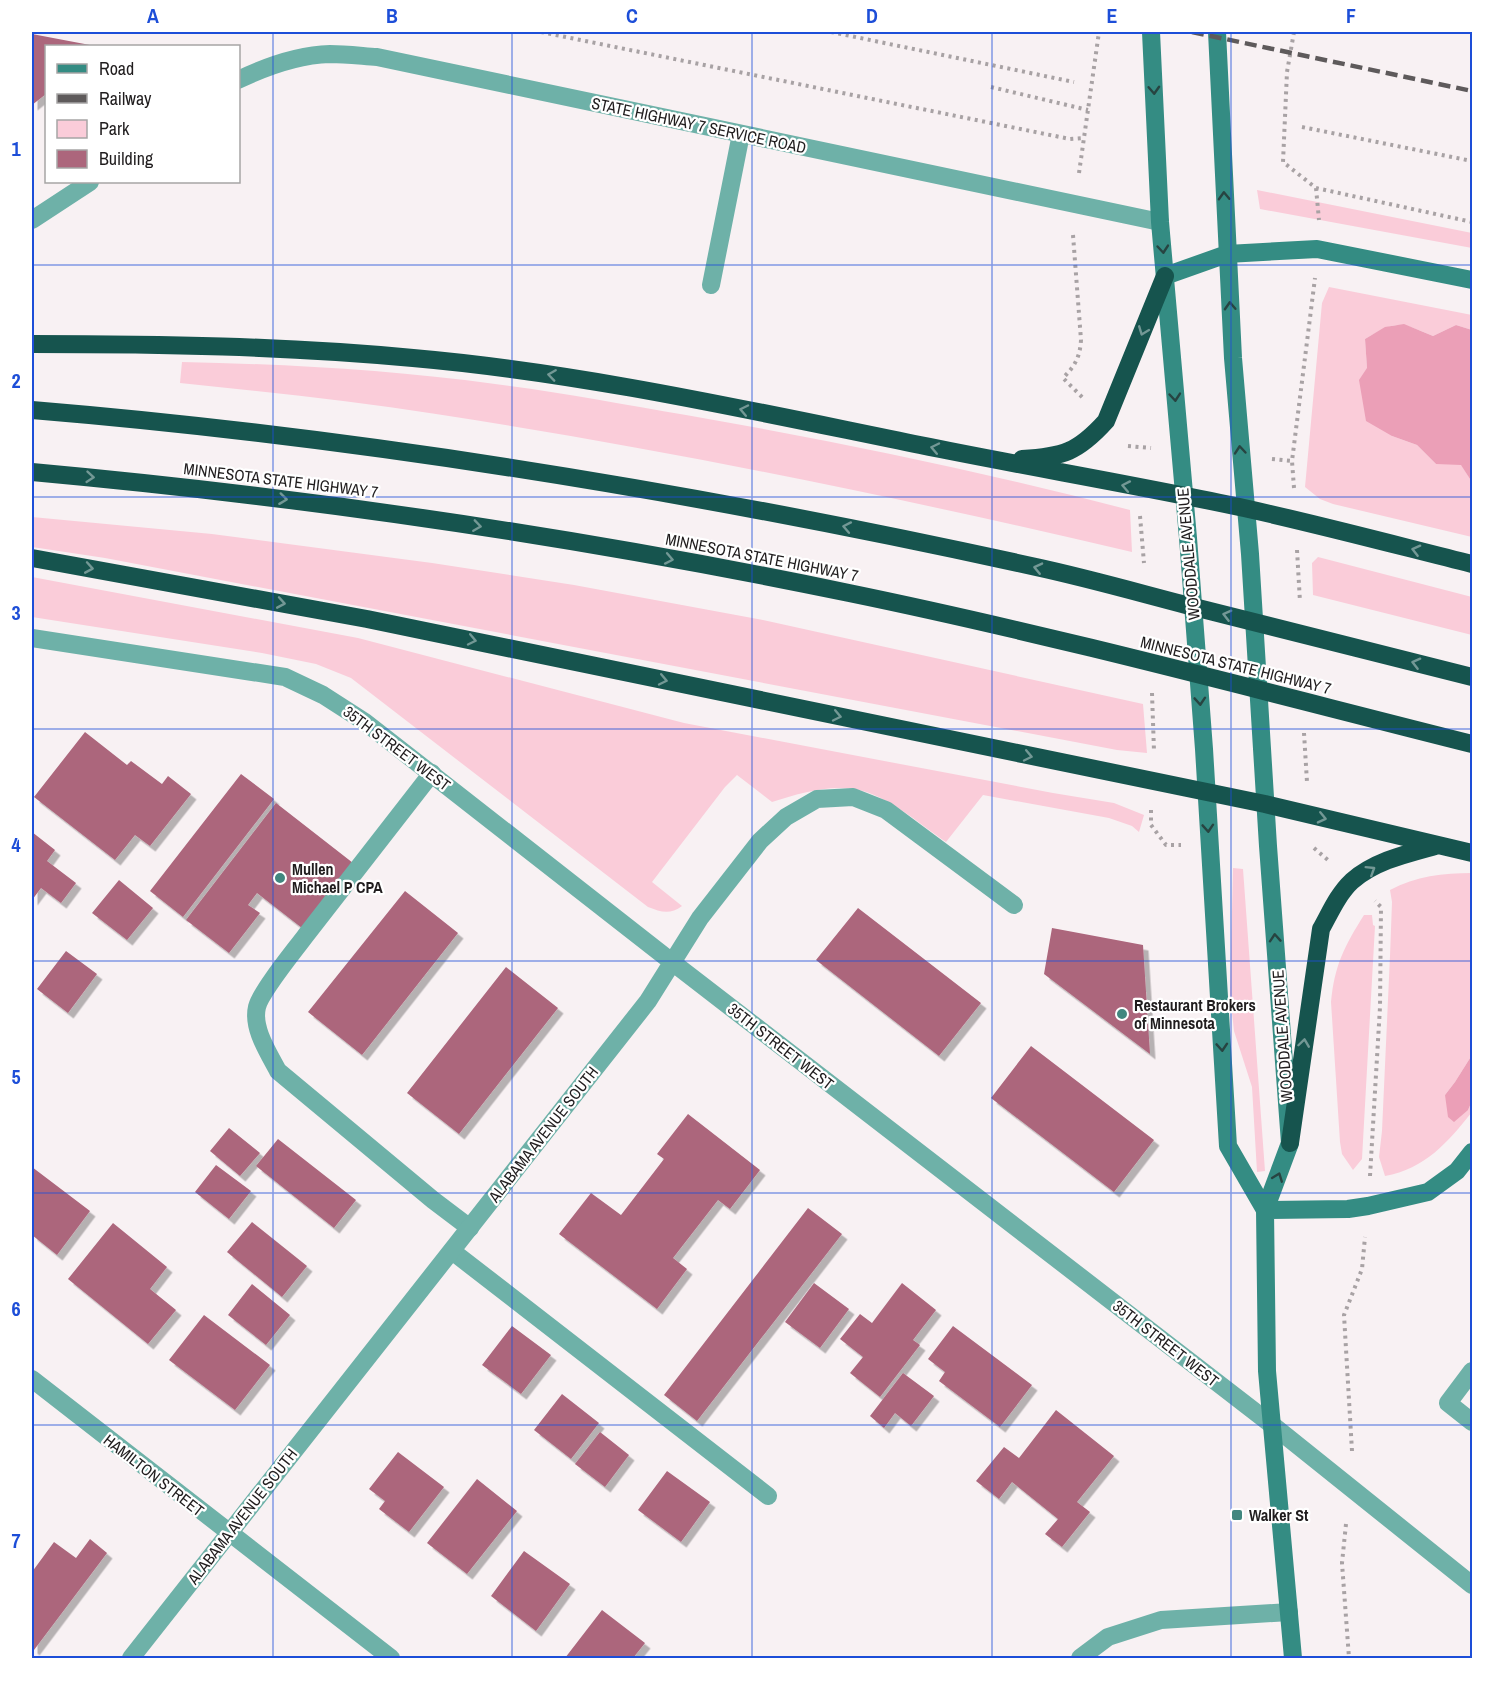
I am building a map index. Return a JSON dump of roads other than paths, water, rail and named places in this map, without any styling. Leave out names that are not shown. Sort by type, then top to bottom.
[{"type":"highway","points":[[995,461],[1052,457],[1077,448],[1099,429],[1106,421],[1118,396],[1165,276]]},
{"type":"highway","points":[[32,344],[302,349],[427,359],[641,389],[995,461],[1244,508],[1473,564]]},
{"type":"highway","points":[[32,410],[303,438],[664,492],[1040,568],[1473,677]]},
{"type":"highway","name":"MINNESOTA STATE HIGHWAY 7","points":[[32,472],[298,501],[485,527],[826,588],[1039,636],[1473,744]]},
{"type":"highway","points":[[32,558],[368,618],[1265,804],[1473,853]]},
{"type":"highway","points":[[1290,1143],[1321,929],[1337,900],[1352,881],[1385,861],[1437,845]]},
{"type":"street","name":"WOODDALE AVENUE","points":[[1151,32],[1160,222],[1204,749],[1228,1146],[1265,1210]]},
{"type":"street","name":"WOODDALE AVENUE","points":[[1217,32],[1227,254],[1290,1143],[1265,1210],[1267,1371],[1293,1659]]},
{"type":"street","name":"STATE HIGHWAY 7 SERVICE ROAD","points":[[240,79],[256,71],[291,60],[328,54],[377,57],[1160,222]]},
{"type":"street","points":[[711,285],[741,134]]},
{"type":"street","points":[[32,220],[88,183]]},
{"type":"street","points":[[1165,276],[1227,254],[1317,249],[1473,280]]},
{"type":"street","name":"35TH STREET WEST","points":[[32,638],[285,677],[323,695],[365,722],[672,962],[1272,1424],[1473,1585]]},
{"type":"street","points":[[432,773],[295,950],[262,997],[257,1008],[258,1026],[264,1046],[278,1071],[470,1228]]},
{"type":"street","name":"ALABAMA AVENUE SOUTH","points":[[131,1659],[648,1001],[700,918],[760,841],[786,817],[817,799],[853,797],[886,810],[1014,905]]},
{"type":"street","points":[[1265,1210],[1348,1209],[1428,1192],[1457,1171],[1473,1152]]},
{"type":"street","points":[[452,1251],[768,1496]]},
{"type":"street","points":[[1473,1371],[1448,1403],[1473,1422]]},
{"type":"street","name":"HAMILTON STREET","points":[[32,1379],[391,1659]]},
{"type":"street","points":[[1080,1659],[1108,1637],[1161,1620],[1289,1612]]},
{"type":"railway","points":[[1192,32],[1472,91]]},
{"type":"place","name":"Mullen Michael P CPA","points":[[280,878]]},
{"type":"place","name":"Restaurant Brokers of Minnesota","points":[[1122,1014]]},
{"type":"place","name":"Walker St","points":[[1237,1515]]}]
